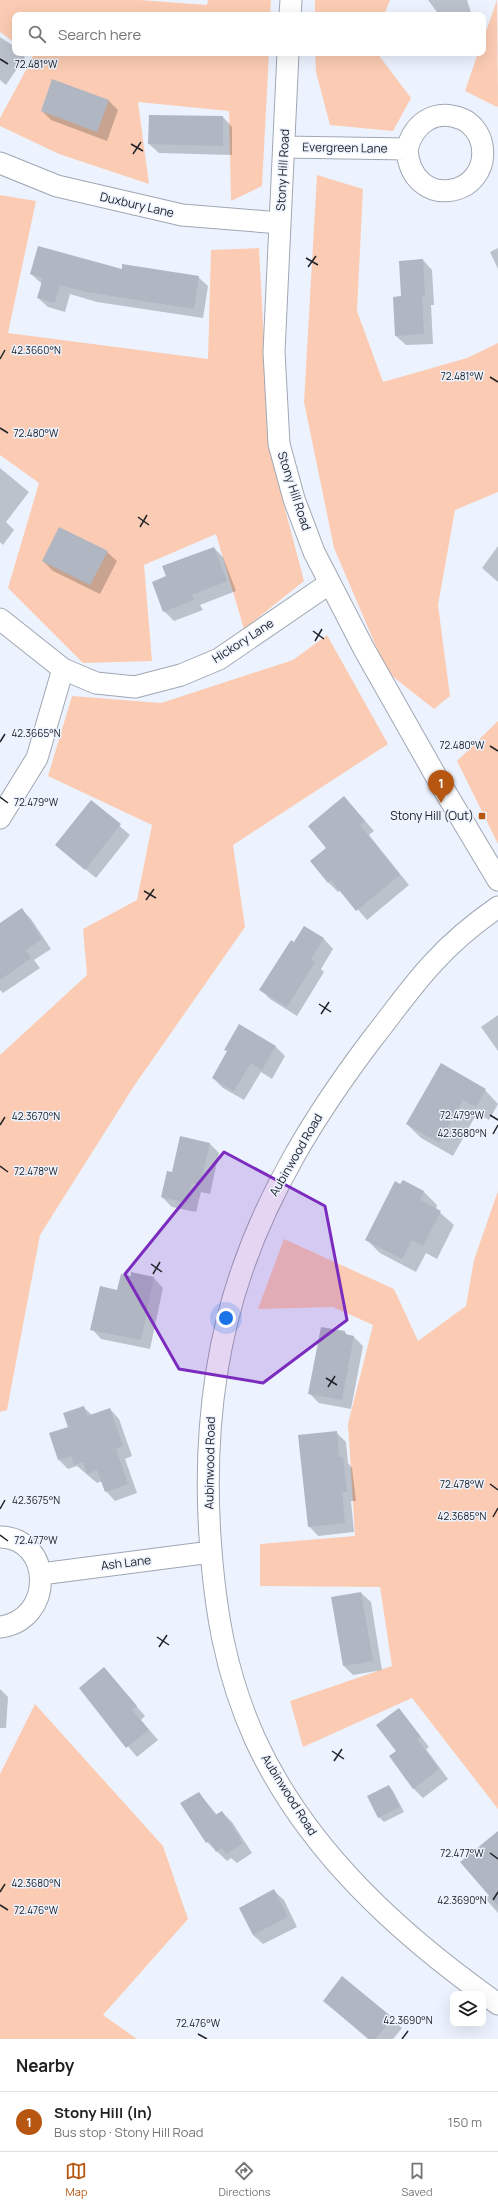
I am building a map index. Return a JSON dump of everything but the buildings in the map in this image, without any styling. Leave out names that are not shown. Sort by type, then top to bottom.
[{"type":"street","points":[[290,12],[291,0]]},
{"type":"street","name":"Stony Hill Road","points":[[288,56],[274,352],[279,444],[294,499],[314,552],[368,655],[437,778],[498,880]]},
{"type":"street","name":"Evergreen Lane","points":[[284,147],[407,149]]},
{"type":"street","name":"Duxbury Lane","points":[[0,163],[57,186],[182,215],[280,223]]},
{"type":"street","name":"Hickory Lane","points":[[0,619],[63,669],[96,682],[135,686],[181,675],[219,659],[330,583]]},
{"type":"street","points":[[0,818],[37,758],[63,669]]},
{"type":"street","name":"Aubinwood Road","points":[[498,907],[472,926],[433,963],[346,1073],[281,1177],[253,1239],[241,1270],[226,1322],[218,1359],[213,1393],[209,1461],[211,1552],[219,1626],[229,1669],[256,1741],[289,1800],[333,1859],[365,1894],[420,1945],[498,2004]]},
{"type":"street","points":[[0,1537],[18,1542],[29,1550],[38,1562],[41,1574],[41,1592],[34,1607],[24,1618],[10,1626],[0,1627]]},
{"type":"street","name":"Ash Lane","points":[[41,1574],[211,1552]]},
{"type":"highlighted area","points":[[224,1152],[325,1206],[347,1320],[263,1383],[179,1369],[125,1274]]},
{"type":"shaded area","points":[[0,0],[140,0],[207,5],[208,0],[271,0],[270,12],[12,12],[12,41],[0,32]]},
{"type":"shaded area","points":[[315,0],[390,0],[385,12],[315,12]]},
{"type":"shaded area","points":[[497,0],[497,107],[465,91],[477,56],[486,56],[486,31]]},
{"type":"shaded area","points":[[32,56],[269,56],[262,186],[231,201],[229,111],[138,102],[149,184],[59,154],[0,126],[0,118],[33,57]]},
{"type":"shaded area","points":[[315,56],[379,56],[411,98],[393,131],[330,125],[316,72]]},
{"type":"shaded area","points":[[317,175],[363,189],[357,311],[383,382],[467,358],[498,343],[498,492],[455,510],[438,605],[450,696],[434,709],[387,672],[334,548],[304,402]]},
{"type":"shaded area","points":[[0,195],[36,201],[8,333],[208,359],[211,250],[259,248],[270,452],[304,581],[244,629],[216,534],[144,565],[152,661],[83,663],[8,588],[39,483],[0,455]]},
{"type":"shaded area","points":[[327,635],[388,744],[233,845],[245,927],[134,1086],[40,1235],[7,1410],[0,1412],[0,1055],[87,975],[83,929],[137,900],[152,825],[48,776],[72,696],[161,703],[293,660]]},
{"type":"shaded area","points":[[498,721],[498,844],[457,761]]},
{"type":"shaded area","points":[[498,1191],[498,1809],[412,1698],[303,1747],[290,1701],[392,1666],[380,1587],[260,1586],[260,1544],[355,1536],[348,1424],[373,1325],[333,1307],[258,1309],[284,1239],[394,1289],[418,1341],[466,1306],[474,1260]]},
{"type":"shaded area","points":[[35,1704],[163,1846],[188,1919],[103,2015],[137,2039],[0,2039],[0,1774]]},
{"type":"place","name":"Stony Hill (In)","points":[[441,803]]},
{"type":"place","name":"Stony Hill (Out)","points":[[482,816]]}]
